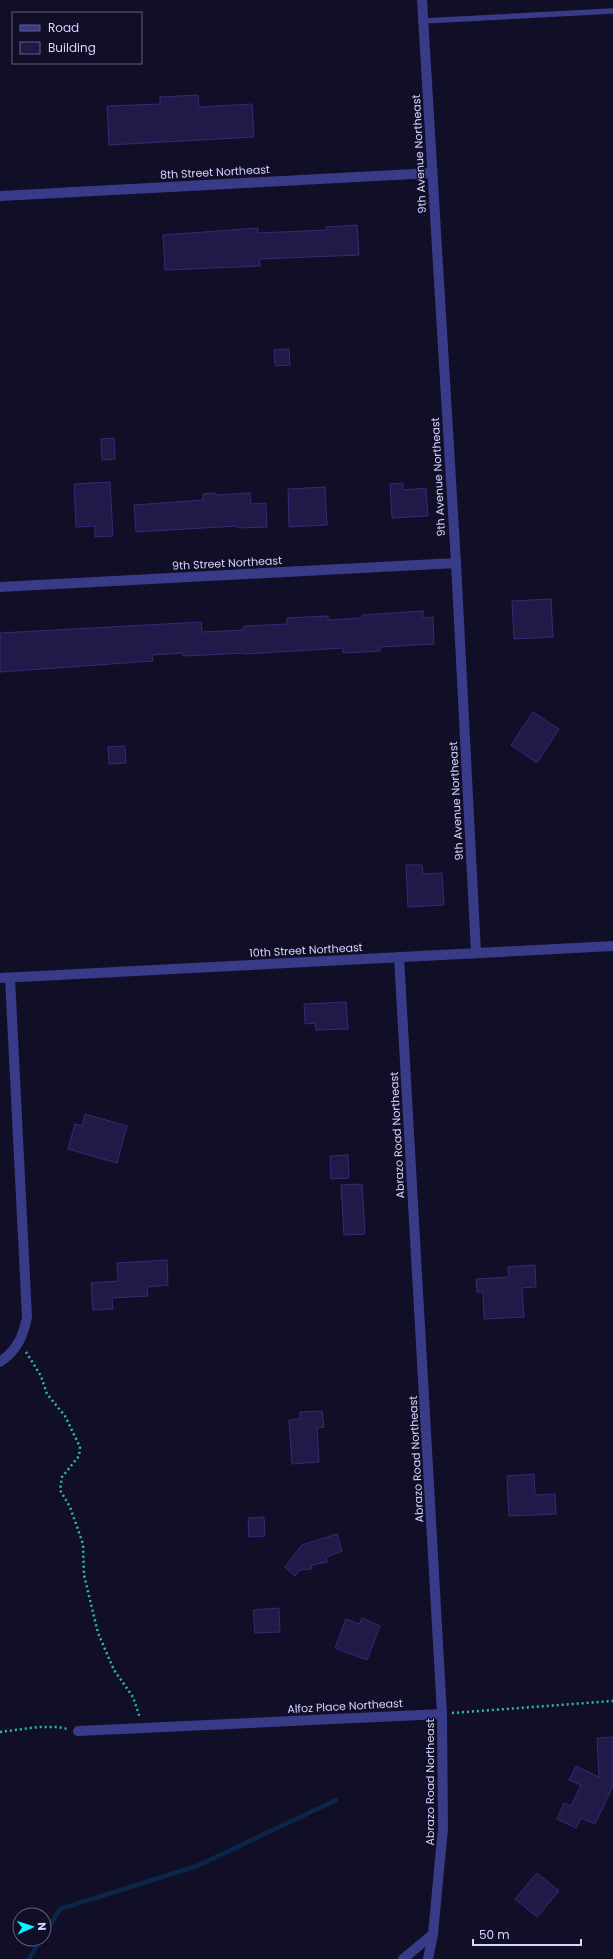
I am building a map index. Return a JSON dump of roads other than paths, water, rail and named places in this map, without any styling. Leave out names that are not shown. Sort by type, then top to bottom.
[{"type":"street","name":"9th Avenue Northeast","points":[[422,0],[456,563],[476,953]]},
{"type":"street","name":"8th Street Northeast","points":[[0,196],[432,173]]},
{"type":"street","name":"9th Street Northeast","points":[[0,587],[456,563]]},
{"type":"street","name":"10th Street Northeast","points":[[5,978],[613,946]]},
{"type":"street","name":"Abrazo Road Northeast","points":[[399,957],[442,1714],[443,1828],[433,1934],[428,1959]]},
{"type":"street","points":[[0,1362],[19,1344],[25,1331],[27,1317],[5,978]]},
{"type":"street","name":"Alfoz Place Northeast","points":[[78,1731],[442,1714]]},
{"type":"street","points":[[403,1959],[433,1934]]},
{"type":"lane","points":[[423,21],[613,11]]},
{"type":"waterway","points":[[52,1922],[60,1909],[197,1866],[336,1800]]},
{"type":"waterway","points":[[29,1959],[36,1947]]}]
